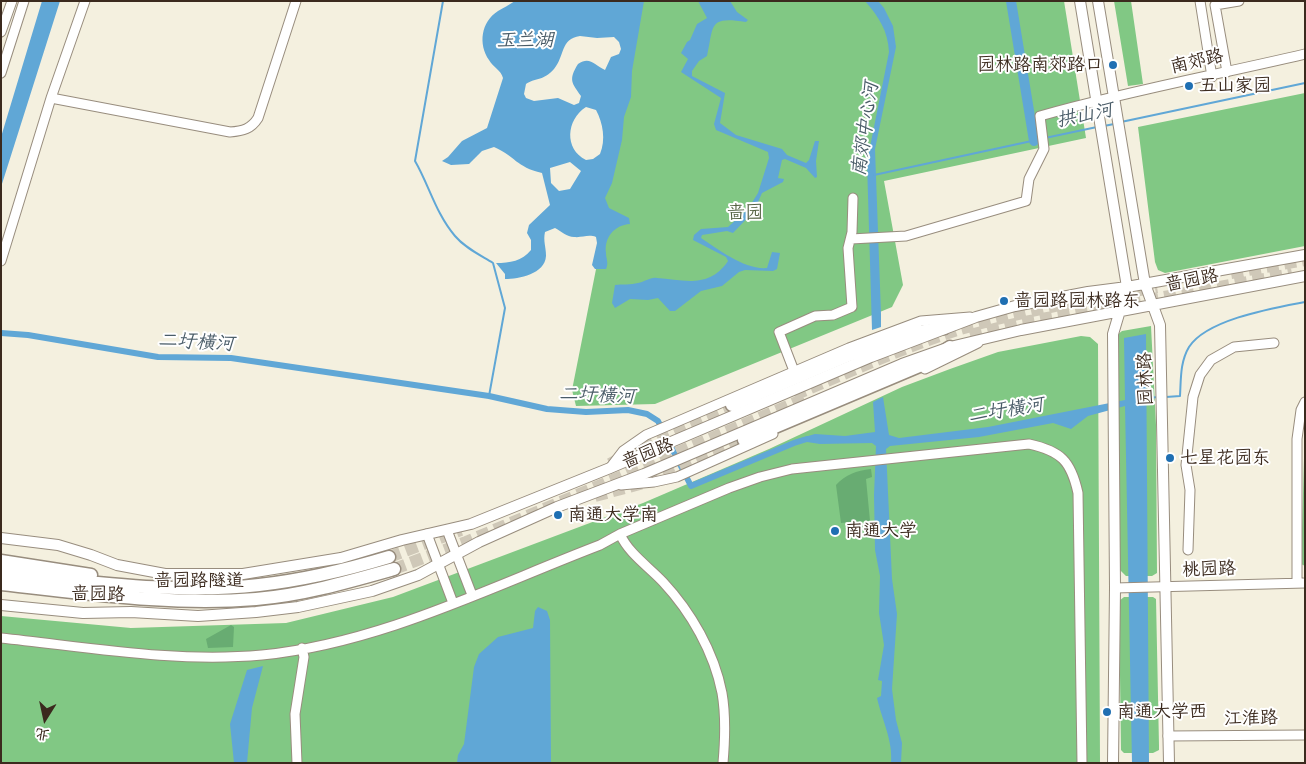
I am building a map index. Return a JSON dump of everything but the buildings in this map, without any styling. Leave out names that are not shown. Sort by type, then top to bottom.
[{"type":"highway","points":[[732,405],[906,334],[944,328]]},
{"type":"highway","points":[[744,440],[924,364],[950,347]]},
{"type":"highway","points":[[1,561],[80,572],[135,585]]},
{"type":"highway","name":"啬园路隧道","points":[[1,573],[178,588],[258,586],[391,563],[304,592],[258,599],[220,601],[149,599],[1,584]]},
{"type":"highway","points":[[1,591],[83,598],[149,599]]},
{"type":"main road","name":"园林路","points":[[1080,1],[1127,287],[1113,334],[1115,588],[1113,763]]},
{"type":"main road","name":"园林路","points":[[1098,1],[1145,284],[1160,324],[1169,763]]},
{"type":"main road","name":"啬园路","points":[[1,538],[58,545],[138,571],[201,575],[243,574],[341,558],[471,524],[610,468],[871,357],[976,317],[1024,304],[1088,292],[1305,256]]},
{"type":"main road","name":"啬园路","points":[[1,605],[83,613],[131,612],[198,616],[256,612],[331,601],[418,575],[455,554],[514,525],[601,489],[644,474],[902,364],[950,347],[1120,311],[1305,276]]},
{"type":"street","points":[[1,32],[12,1]]},
{"type":"street","points":[[1,73],[24,1]]},
{"type":"street","points":[[1,261],[51,98],[85,1]]},
{"type":"street","points":[[51,98],[230,132],[242,131],[252,126],[258,118],[296,1]]},
{"type":"street","points":[[1200,1],[1212,77]]},
{"type":"street","points":[[1227,72],[1215,5],[1239,1]]},
{"type":"street","name":"南郊路","points":[[855,239],[906,236],[947,226],[1026,202],[1029,179],[1044,149],[1040,116],[1096,100],[1212,77],[1305,54]]},
{"type":"street","points":[[794,371],[778,332],[815,316],[833,315],[852,307],[848,248],[855,239],[853,198]]},
{"type":"street","points":[[610,468],[623,451],[646,435],[849,348],[921,322],[976,317]]},
{"type":"street","points":[[601,489],[677,477],[919,372],[988,338]]},
{"type":"street","points":[[1188,550],[1190,490],[1186,465],[1193,397],[1200,375],[1211,360],[1234,347],[1274,343]]},
{"type":"street","points":[[1301,583],[1301,410],[1305,402]]},
{"type":"street","points":[[1,638],[172,656],[262,654],[302,648],[369,633],[453,603],[600,545],[620,534],[760,477],[792,469],[1029,444],[1048,448],[1063,457],[1074,477],[1078,493],[1082,763]]},
{"type":"street","points":[[446,530],[472,595]]},
{"type":"street","points":[[427,534],[453,603]]},
{"type":"street","points":[[620,534],[626,547],[663,583],[688,612],[702,638],[722,694],[725,739],[723,763]]},
{"type":"street","name":"桃园路","points":[[1115,588],[1301,583]]},
{"type":"street","points":[[297,763],[295,714],[304,657],[302,648]]},
{"type":"street","name":"江淮路","points":[[1168,736],[1305,735]]},
{"type":"green space","name":"啬园","points":[[630,1],[1064,1],[1086,138],[884,181],[903,285],[892,307],[655,404],[576,406],[572,390],[602,239],[603,171]]},
{"type":"green space","points":[[1114,1],[1131,1],[1143,84],[1128,86]]},
{"type":"green space","points":[[1305,93],[1305,246],[1165,273],[1158,270],[1155,262],[1138,127]]},
{"type":"green space","points":[[1151,326],[1156,425],[1157,573],[1152,576],[1126,576],[1120,570],[1117,335],[1122,331]]},
{"type":"green space","name":"南通大学","points":[[1081,336],[1090,337],[1098,344],[1100,763],[1,763],[1,616],[131,628],[286,623],[393,597],[643,503],[769,449],[902,387],[998,352]]},
{"type":"green space","points":[[1305,423],[1305,566],[1301,564]]},
{"type":"green space","points":[[871,469],[872,477],[866,479],[870,521],[841,523],[836,485],[852,474]]},
{"type":"green space","points":[[1124,597],[1153,597],[1156,599],[1159,750],[1153,753],[1124,753],[1121,750],[1119,601]]},
{"type":"green space","points":[[231,625],[234,627],[233,647],[208,648],[206,639]]},
{"type":"water","points":[[42,1],[60,1],[1,187],[1,137]]},
{"type":"water","name":"玉兰湖","points":[[515,1],[644,1],[632,71],[631,97],[624,117],[622,140],[612,183],[605,198],[609,208],[629,218],[630,224],[619,227],[608,237],[606,269],[595,269],[592,265],[597,243],[596,237],[571,237],[555,228],[545,232],[546,256],[545,262],[541,267],[524,276],[505,279],[505,274],[496,263],[515,261],[524,257],[531,250],[531,240],[527,233],[529,225],[550,205],[542,173],[526,168],[494,147],[482,151],[469,164],[451,165],[442,161],[462,141],[487,128],[503,78],[486,54],[483,47],[483,34],[492,16]],"holes":[[[580,36],[614,37],[619,42],[621,49],[619,54],[611,57],[605,70],[589,61],[578,64],[572,81],[581,96],[579,103],[574,105],[558,98],[534,101],[526,98],[524,94],[526,84],[550,73],[557,64],[566,44]],[[586,107],[596,110],[600,120],[603,132],[602,149],[600,154],[593,159],[586,160],[579,155],[571,142],[571,127],[579,113]],[[570,162],[581,171],[570,189],[559,191],[551,183],[550,168]]]},
{"type":"water","points":[[698,1],[730,1],[737,12],[748,20],[746,22],[725,20],[715,25],[712,30],[707,56],[699,61],[692,71],[692,76],[725,93],[720,123],[736,135],[782,149],[787,155],[806,163],[809,160],[815,141],[819,141],[816,161],[817,177],[815,178],[806,168],[785,159],[782,160],[778,178],[784,179],[783,182],[762,193],[754,211],[733,233],[727,231],[702,235],[701,238],[716,248],[741,263],[750,266],[767,268],[772,252],[780,253],[777,269],[773,271],[745,270],[739,272],[722,286],[701,291],[675,311],[670,311],[658,298],[648,300],[630,299],[615,308],[612,303],[615,285],[635,284],[654,278],[696,281],[713,276],[721,270],[728,261],[726,257],[693,240],[694,235],[701,229],[728,227],[748,209],[758,193],[769,158],[768,152],[716,130],[714,124],[721,98],[681,72],[688,59],[681,53],[690,40],[697,24],[707,18]]},
{"type":"water","points":[[865,1],[878,1],[884,8],[893,26],[896,47],[875,149],[881,327],[872,330],[867,162],[889,52],[887,37],[882,25]]},
{"type":"water","points":[[1146,334],[1149,763],[1132,763],[1125,406],[1088,416],[1071,429],[1053,423],[979,437],[890,446],[886,449],[892,579],[897,614],[892,689],[896,720],[902,743],[901,763],[891,763],[889,738],[877,698],[881,696],[882,681],[878,680],[884,645],[879,613],[880,576],[875,550],[874,495],[876,446],[872,443],[820,444],[794,440],[815,434],[845,436],[875,432],[873,402],[883,397],[889,435],[899,438],[988,427],[1125,400],[1124,338]]},
{"type":"water","points":[[538,607],[547,611],[550,620],[551,763],[457,763],[458,755],[464,744],[474,667],[479,654],[498,637],[533,628],[535,611]]},
{"type":"water","points":[[263,666],[252,708],[247,763],[234,763],[230,724],[247,670]]},
{"type":"waterway","points":[[443,1],[415,161],[448,227],[463,244],[493,263],[505,308],[489,396]]},
{"type":"waterway","points":[[1011,1],[1034,141]]},
{"type":"waterway","name":"拱山河","points":[[1121,122],[1305,83]]},
{"type":"waterway","name":"拱山河","points":[[1104,126],[1114,124]]},
{"type":"waterway","name":"拱山河","points":[[1045,138],[1097,127]]},
{"type":"waterway","name":"拱山河","points":[[874,175],[1041,139]]},
{"type":"waterway","points":[[1166,397],[1180,396],[1184,359],[1189,347],[1198,337],[1210,329],[1242,316],[1305,302]]},
{"type":"waterway","name":"二圩横河","points":[[1,333],[28,335],[158,357],[231,358],[489,396],[547,409],[586,412],[628,410],[647,414],[658,421],[691,486],[807,439]]},
{"type":"waterway","points":[[1146,398],[1159,397]]},
{"type":"tunnel","points":[[1231,273],[1305,260]]},
{"type":"tunnel","points":[[970,335],[1019,323],[1292,274]]},
{"type":"tunnel","points":[[794,395],[897,352],[960,329],[1033,311],[1157,287]]},
{"type":"tunnel","points":[[394,569],[466,542],[809,397]]},
{"type":"tunnel","points":[[610,464],[658,437],[732,405]]},
{"type":"tunnel","points":[[595,496],[647,482],[744,440]]},
{"type":"tunnel","points":[[389,557],[461,530]]},
{"type":"place","name":"园林路南郊路口","points":[[1113,65]]},
{"type":"place","name":"五山家园","points":[[1189,86]]},
{"type":"place","name":"啬园路园林路东","points":[[1004,301]]},
{"type":"place","name":"七星花园东","points":[[1170,458]]},
{"type":"place","name":"南通大学南","points":[[558,515]]},
{"type":"place","name":"南通大学","points":[[835,531]]},
{"type":"place","name":"南通大学西","points":[[1107,712]]},
{"type":"water label","name":"南郊中心河","points":[[866,129]]}]
